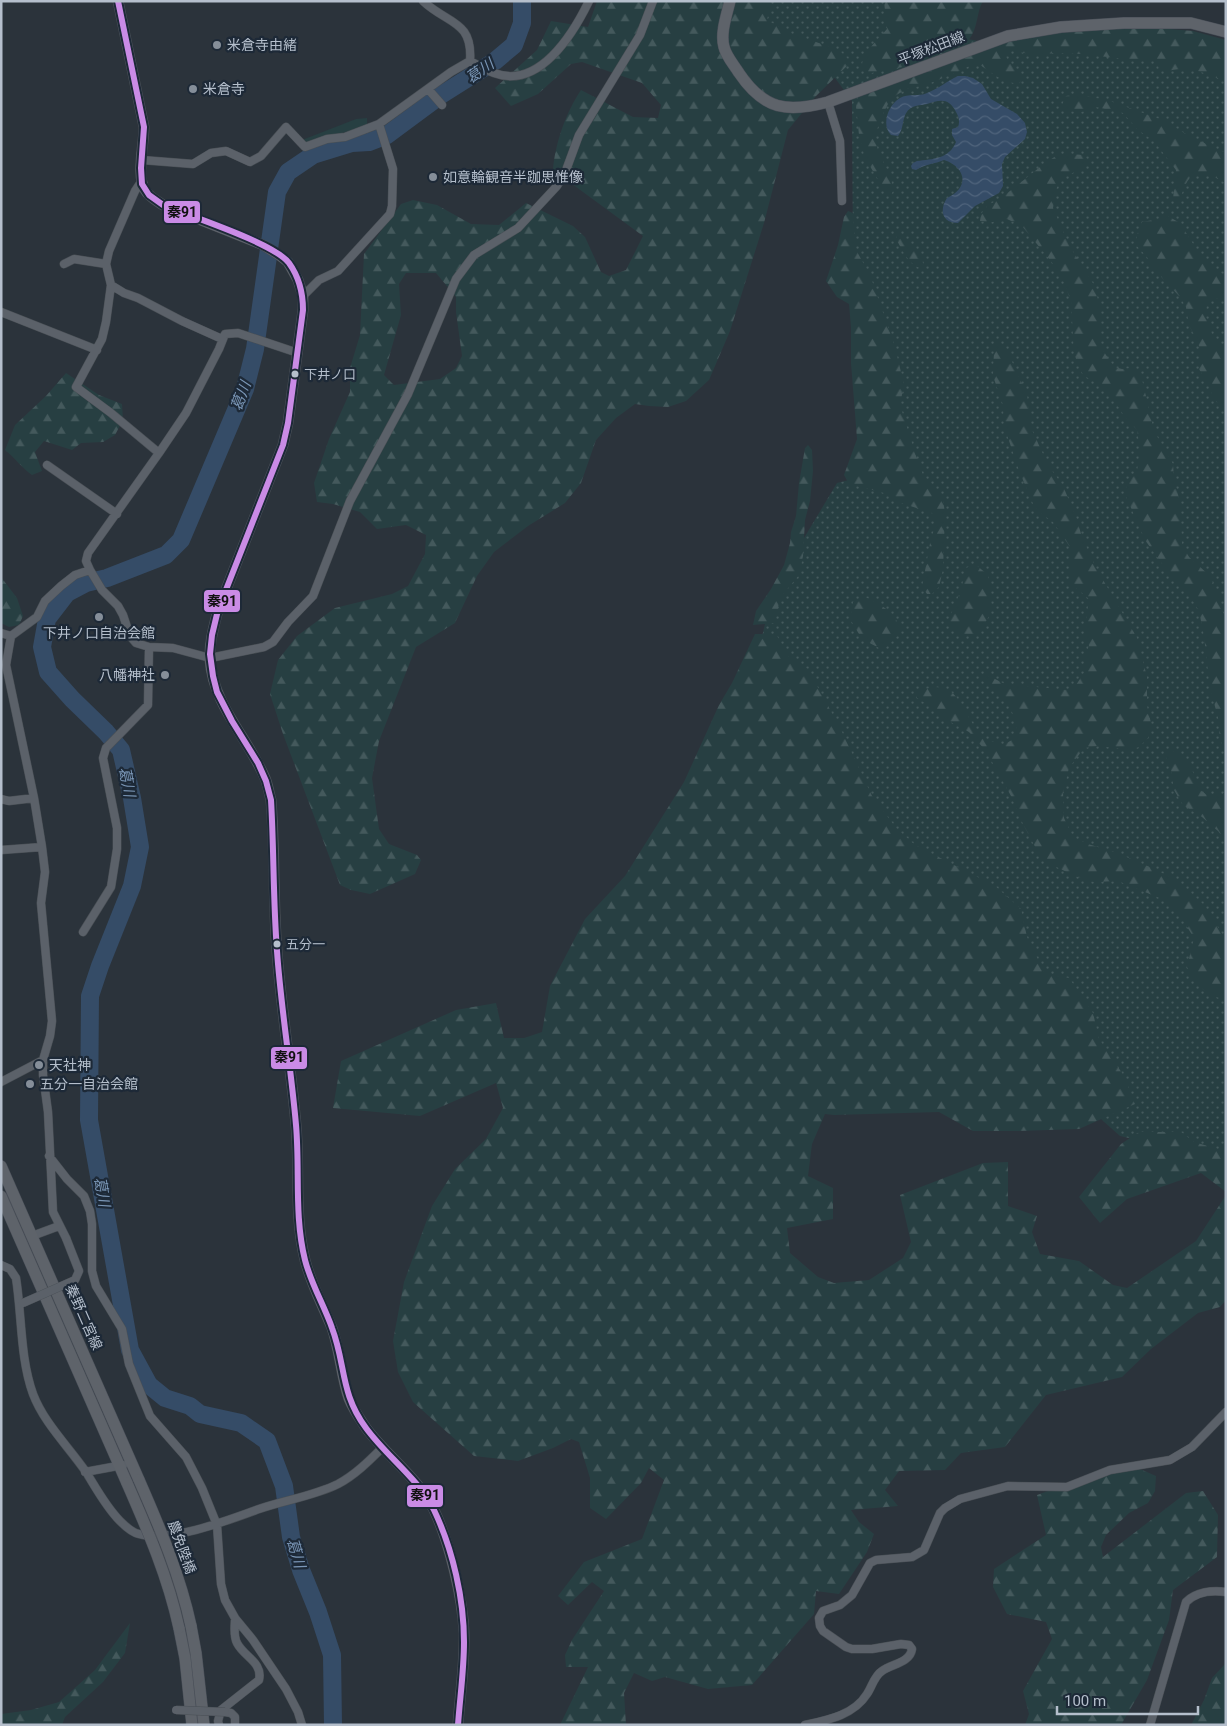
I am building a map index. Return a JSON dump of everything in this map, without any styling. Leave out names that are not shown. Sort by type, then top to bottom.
[{"type":"main road","name":"平塚松田線","points":[[730,1],[724,26],[723,45],[730,59],[749,88],[769,103],[789,109],[807,108],[828,102],[1008,36],[1060,27],[1124,23],[1191,23],[1226,32]]},
{"type":"main road","name":"秦野二宮線","points":[[1,1166],[139,1480]]},
{"type":"main road","name":"秦野二宮線","points":[[1,1196],[128,1483]]},
{"type":"main road","name":"農免陸橋","points":[[139,1480],[170,1553],[182,1592],[185,1627]]},
{"type":"main road","name":"農免陸橋","points":[[128,1483],[152,1539],[185,1627]]},
{"type":"main road","points":[[185,1627],[185,1658],[192,1725]]},
{"type":"main road","points":[[185,1627],[196,1653],[204,1725]]},
{"type":"street","points":[[118,1],[144,128],[141,182],[145,190],[150,197],[163,205],[263,245],[279,255],[288,262],[298,280],[303,296],[298,353],[288,423],[282,445],[218,610],[211,637],[210,658],[217,693],[265,778],[270,800],[277,951],[296,1125],[298,1160],[297,1201],[305,1262],[334,1336],[349,1399],[357,1415],[382,1448],[417,1485],[434,1508],[449,1552],[462,1610],[464,1634],[458,1725]]},
{"type":"street","points":[[423,1],[436,12],[461,26],[470,44],[473,62]]},
{"type":"street","points":[[473,62],[504,75],[521,75],[532,71],[554,56],[578,24],[590,1]]},
{"type":"street","points":[[298,353],[238,333],[225,334],[186,413],[88,553],[86,561],[90,570],[102,590],[118,606],[130,636],[136,643],[149,647],[173,648],[210,658],[264,647],[273,642],[288,622],[313,596],[350,500],[408,394],[456,279],[474,255],[518,228],[557,186],[565,173],[579,135],[640,34],[653,1]]},
{"type":"street","points":[[142,160],[193,164],[211,153],[226,150],[250,162],[261,156],[286,127],[305,147],[327,138],[345,137],[380,126],[451,72],[473,62]]},
{"type":"street","points":[[428,89],[442,106]]},
{"type":"street","points":[[828,102],[840,141],[842,201]]},
{"type":"street","points":[[303,296],[319,280],[338,271],[390,214],[393,169],[380,126]]},
{"type":"street","points":[[141,182],[135,191],[109,251],[106,264],[111,285],[106,322],[97,350],[76,387],[159,453]]},
{"type":"street","points":[[64,264],[74,259],[106,264]]},
{"type":"street","points":[[111,285],[124,293],[222,339]]},
{"type":"street","points":[[2,312],[97,350]]},
{"type":"street","points":[[47,465],[117,514]]},
{"type":"street","points":[[22,1303],[75,1280],[79,1271],[53,1212],[48,1112],[43,1060],[52,1021],[41,903],[44,872],[42,847],[34,798],[6,665],[11,636],[37,618],[45,601],[61,586],[75,575],[90,570]]},
{"type":"street","points":[[1,633],[11,636]]},
{"type":"street","points":[[84,932],[111,887],[117,849],[117,828],[103,758],[108,745],[148,705],[149,647]]},
{"type":"street","points":[[1,799],[9,801],[34,798]]},
{"type":"street","points":[[1,850],[42,847]]},
{"type":"street","points":[[1,1082],[43,1060]]},
{"type":"street","points":[[49,1156],[67,1179],[84,1196],[90,1211],[92,1224],[92,1271],[96,1286],[122,1330],[129,1364],[150,1416],[186,1457],[202,1488],[216,1525],[221,1584],[225,1600],[235,1618],[253,1640],[286,1689],[298,1712],[302,1725]]},
{"type":"street","points":[[32,1236],[59,1226]]},
{"type":"street","points":[[1,1265],[10,1269],[16,1278],[22,1303],[25,1364],[33,1394],[46,1419],[86,1472],[96,1489],[120,1521],[137,1534],[157,1537],[216,1525],[337,1484],[350,1477],[382,1448]]},
{"type":"street","points":[[805,1725],[839,1716],[854,1708],[866,1697],[879,1673],[910,1656],[912,1649],[905,1644],[863,1650],[846,1647],[823,1630],[820,1626],[819,1618],[823,1611],[840,1604],[852,1595],[870,1564],[876,1560],[912,1556],[924,1550],[938,1517],[944,1508],[960,1499],[1000,1487],[1016,1485],[1067,1487],[1110,1470],[1170,1460],[1192,1447],[1226,1412]]},
{"type":"street","points":[[86,1472],[132,1463]]},
{"type":"street","points":[[1150,1725],[1186,1602],[1198,1594],[1217,1591],[1226,1592]]},
{"type":"street","points":[[219,1725],[218,1720],[221,1710],[259,1680],[260,1674],[258,1667],[237,1643],[234,1633],[235,1618]]},
{"type":"street","points":[[176,1710],[231,1713],[235,1717],[235,1725]]},
{"type":"green space","points":[[597,1],[771,1],[767,20],[790,33],[839,50],[851,62],[816,96],[788,130],[764,223],[730,331],[709,380],[686,401],[668,407],[635,404],[616,418],[596,440],[581,483],[565,503],[528,526],[494,552],[477,576],[455,623],[416,647],[379,741],[372,778],[379,829],[389,844],[417,855],[421,860],[415,874],[370,894],[351,890],[340,885],[283,734],[270,694],[278,660],[297,636],[335,608],[392,594],[408,586],[425,554],[426,535],[406,525],[377,529],[360,512],[333,504],[317,502],[314,483],[329,439],[350,392],[350,368],[360,335],[364,254],[401,204],[413,200],[437,205],[471,224],[499,225],[526,203],[573,226],[585,237],[601,272],[609,276],[626,270],[643,236],[553,170],[556,150],[566,118],[581,90],[633,117],[658,118],[661,105],[642,83],[582,62],[571,64],[538,94],[511,106],[495,88],[537,50],[551,21],[588,27]],"holes":[[[406,273],[436,273],[456,297],[456,312],[462,356],[456,368],[440,379],[394,385],[384,375],[401,315],[399,284]]]},
{"type":"green space","points":[[757,1],[948,1],[957,37],[994,44],[1226,59],[1226,1161],[1120,1136],[1102,1120],[770,702],[762,637],[769,606],[804,538],[837,483],[868,475],[853,265],[852,101],[835,78],[764,67]]},
{"type":"green space","points":[[884,1],[983,1],[972,35],[965,43],[954,50],[924,62],[865,74],[862,63],[869,49],[887,29]]},
{"type":"green space","points":[[1145,27],[1193,31],[1226,40],[1226,82],[1197,71],[1181,69],[1166,72],[1159,69],[1157,60],[1152,58],[1143,61],[1081,54],[1055,53],[1035,55],[1008,50],[1005,55],[1021,77],[1020,83],[1004,80],[979,64],[971,65],[928,84],[907,89],[891,98],[880,120],[875,137],[878,151],[891,178],[893,191],[891,195],[885,191],[865,158],[859,135],[856,105],[859,92],[955,57],[1033,34]]},
{"type":"green space","points":[[1077,94],[1110,101],[1165,121],[1189,136],[1226,153],[1226,184],[1208,175],[1192,176],[1185,186],[1179,201],[1173,199],[1176,170],[1154,141],[1138,130],[1123,113],[1096,107],[1081,112],[1068,111],[1061,107],[1066,96]]},
{"type":"green space","points":[[367,118],[367,125],[361,129],[305,143],[302,140],[356,119]]},
{"type":"green space","points":[[1083,155],[1087,159],[1081,169],[1062,178],[1056,189],[1053,208],[1069,245],[1094,285],[1101,311],[1099,332],[1102,349],[1114,367],[1122,369],[1132,368],[1141,375],[1154,431],[1173,464],[1174,479],[1180,502],[1182,545],[1189,557],[1210,576],[1220,599],[1226,626],[1226,751],[1220,740],[1218,717],[1210,689],[1199,611],[1190,596],[1173,579],[1145,540],[1125,494],[1127,483],[1137,472],[1140,448],[1137,430],[1124,416],[1112,396],[1098,384],[1083,375],[1074,354],[1071,301],[1063,280],[1051,261],[1022,226],[1007,219],[988,223],[980,221],[981,214],[988,205],[1000,199],[1045,163],[1056,156]]},
{"type":"green space","points":[[848,211],[853,213],[856,250],[870,275],[894,344],[904,384],[900,405],[915,453],[923,475],[943,496],[945,515],[943,569],[939,587],[932,594],[927,594],[922,587],[931,538],[936,525],[932,513],[901,503],[884,493],[849,484],[844,475],[857,439],[849,304],[837,297],[826,281],[838,245],[844,217]]},
{"type":"green space","points":[[1166,215],[1180,223],[1205,263],[1226,276],[1226,302],[1215,298],[1208,301],[1205,314],[1211,332],[1226,351],[1226,406],[1222,406],[1214,400],[1208,384],[1199,369],[1199,346],[1189,325],[1186,307],[1180,297],[1152,267],[1147,257],[1136,245],[1137,235],[1142,222],[1159,219]]},
{"type":"green space","points":[[897,234],[903,236],[922,255],[923,264],[920,268],[906,256],[896,239]]},
{"type":"green space","points":[[998,343],[1005,346],[1027,395],[1032,430],[1048,465],[1063,486],[1096,568],[1137,638],[1147,677],[1147,706],[1151,723],[1148,738],[1139,747],[1130,750],[1099,746],[1084,748],[1069,768],[1063,793],[1064,818],[1073,837],[1117,853],[1178,881],[1204,905],[1226,940],[1226,1000],[1202,989],[1187,967],[1194,938],[1176,909],[1162,899],[1118,881],[1094,882],[1075,876],[1042,860],[1011,796],[986,751],[969,732],[943,718],[930,706],[917,698],[917,693],[932,688],[944,688],[953,693],[979,732],[988,740],[1003,745],[1013,739],[1016,722],[1004,700],[983,681],[984,675],[1005,684],[1067,690],[1076,685],[1084,673],[1084,663],[1089,645],[1085,642],[1085,627],[1089,599],[1069,582],[1070,547],[1053,522],[1034,506],[1020,473],[1004,426],[1003,405],[993,376],[994,350]]},
{"type":"green space","points":[[66,373],[99,395],[122,404],[123,420],[115,435],[103,442],[81,443],[72,450],[44,441],[35,452],[42,471],[32,475],[5,450],[15,425],[46,396]]},
{"type":"green space","points":[[808,445],[812,450],[813,471],[799,575],[780,598],[775,623],[753,625],[756,611],[784,565],[796,516],[805,448]]},
{"type":"green space","points":[[975,564],[988,575],[991,610],[985,623],[970,636],[959,634],[951,629],[949,619],[961,590],[966,568]]},
{"type":"green space","points":[[1,577],[17,598],[23,616],[19,625],[9,627],[1,623]]},
{"type":"green space","points":[[865,597],[888,610],[899,626],[900,633],[886,647],[881,649],[862,639],[850,619],[853,602]]},
{"type":"green space","points":[[755,634],[776,634],[790,659],[808,669],[842,732],[872,796],[896,828],[915,845],[995,886],[1021,909],[1027,937],[1045,974],[1069,978],[1093,1013],[1099,1039],[1124,1076],[1135,1104],[1079,1129],[1018,1131],[973,1131],[939,1112],[825,1114],[812,1144],[808,1176],[833,1188],[833,1219],[787,1228],[790,1253],[818,1277],[834,1283],[869,1280],[903,1258],[911,1242],[900,1195],[983,1163],[1008,1162],[1008,1206],[1037,1216],[1032,1232],[1040,1254],[1079,1261],[1113,1285],[1127,1288],[1196,1241],[1226,1195],[1226,1300],[1220,1307],[1198,1313],[1151,1349],[1122,1377],[1046,1395],[1005,1447],[961,1453],[945,1470],[899,1471],[885,1490],[898,1506],[851,1510],[859,1522],[874,1534],[867,1552],[839,1594],[816,1591],[814,1614],[752,1685],[708,1689],[665,1677],[652,1681],[634,1673],[624,1693],[626,1725],[560,1725],[588,1667],[566,1667],[565,1655],[572,1640],[604,1591],[592,1582],[568,1605],[558,1596],[584,1562],[642,1539],[664,1480],[649,1468],[641,1483],[606,1519],[590,1508],[590,1478],[579,1442],[571,1439],[518,1461],[474,1456],[413,1402],[398,1372],[393,1341],[404,1282],[432,1206],[455,1169],[486,1139],[503,1108],[496,1083],[420,1116],[333,1108],[341,1061],[456,1010],[496,1003],[504,1038],[524,1038],[542,1032],[550,986],[585,919],[625,876],[684,782],[719,705],[732,683]]},
{"type":"green space","points":[[1167,749],[1179,755],[1189,765],[1200,790],[1210,797],[1222,795],[1226,790],[1226,841],[1202,817],[1183,805],[1174,790],[1170,764],[1164,754]]},
{"type":"green space","points":[[1139,1132],[1181,1132],[1194,1142],[1218,1149],[1226,1148],[1226,1192],[1201,1173],[1127,1199],[1100,1223],[1079,1197],[1121,1144]]},
{"type":"green space","points":[[1119,1465],[1140,1469],[1156,1476],[1155,1491],[1148,1503],[1129,1513],[1106,1535],[1101,1547],[1103,1557],[1186,1493],[1203,1491],[1218,1515],[1217,1557],[1173,1590],[1169,1620],[1147,1680],[1121,1725],[1025,1725],[1029,1714],[1023,1691],[1052,1639],[1046,1622],[1007,1614],[993,1587],[994,1569],[1046,1535],[1037,1495]]},
{"type":"green space","points":[[130,1623],[125,1653],[103,1682],[65,1717],[62,1725],[1,1725],[1,1714],[31,1710],[59,1702],[95,1670]]},
{"type":"green space","points":[[1226,1663],[1226,1725],[1191,1725],[1204,1700],[1212,1678]]},
{"type":"water","points":[[958,76],[973,78],[982,84],[991,99],[1017,114],[1025,123],[1027,132],[1025,139],[1005,157],[1002,164],[1003,186],[999,193],[975,206],[958,223],[948,221],[943,211],[947,198],[959,189],[962,183],[961,172],[957,167],[944,160],[916,170],[912,169],[911,166],[917,161],[929,160],[945,155],[953,148],[956,142],[952,135],[952,129],[958,127],[959,121],[953,107],[947,102],[940,101],[911,108],[904,117],[902,129],[898,136],[891,135],[886,126],[886,121],[892,105],[900,98],[927,93]]},
{"type":"waterway","name":"葛川","points":[[333,1725],[332,1655],[318,1612],[301,1570],[291,1537],[284,1486],[267,1441],[241,1423],[200,1414],[190,1406],[165,1398],[149,1385],[130,1350],[89,1120],[90,996],[132,886],[140,847],[132,798],[121,750],[48,672],[42,647],[47,619],[67,593],[86,583],[107,578],[166,555],[181,540],[245,389],[255,349],[277,192],[288,172],[313,155],[352,143],[369,142],[387,135],[441,95],[495,61],[514,45],[522,23],[522,1]]},
{"type":"transit line","name":"秦91","points":[[118,1],[144,127],[141,168],[142,184],[149,195],[163,205],[249,239],[280,255],[292,268],[301,291],[303,310],[288,423],[283,445],[218,610],[210,654],[217,692],[232,721],[258,763],[266,781],[271,800],[277,951],[296,1125],[298,1210],[305,1260],[332,1328],[348,1391],[358,1415],[374,1439],[420,1488],[434,1510],[447,1541],[460,1592],[464,1642],[458,1725]]},
{"type":"place","name":"米倉寺由緒","points":[[217,45]]},
{"type":"place","name":"米倉寺","points":[[193,89]]},
{"type":"place","name":"如意輪観音半跏思惟像","points":[[433,177]]},
{"type":"place","name":"下井ノ口","points":[[295,374]]},
{"type":"place","name":"下井ノ口自治会館","points":[[99,617]]},
{"type":"place","name":"八幡神社","points":[[165,675]]},
{"type":"place","name":"五分一","points":[[277,944]]},
{"type":"place","name":"天社神","points":[[39,1065]]},
{"type":"place","name":"五分一自治会館","points":[[30,1084]]}]
